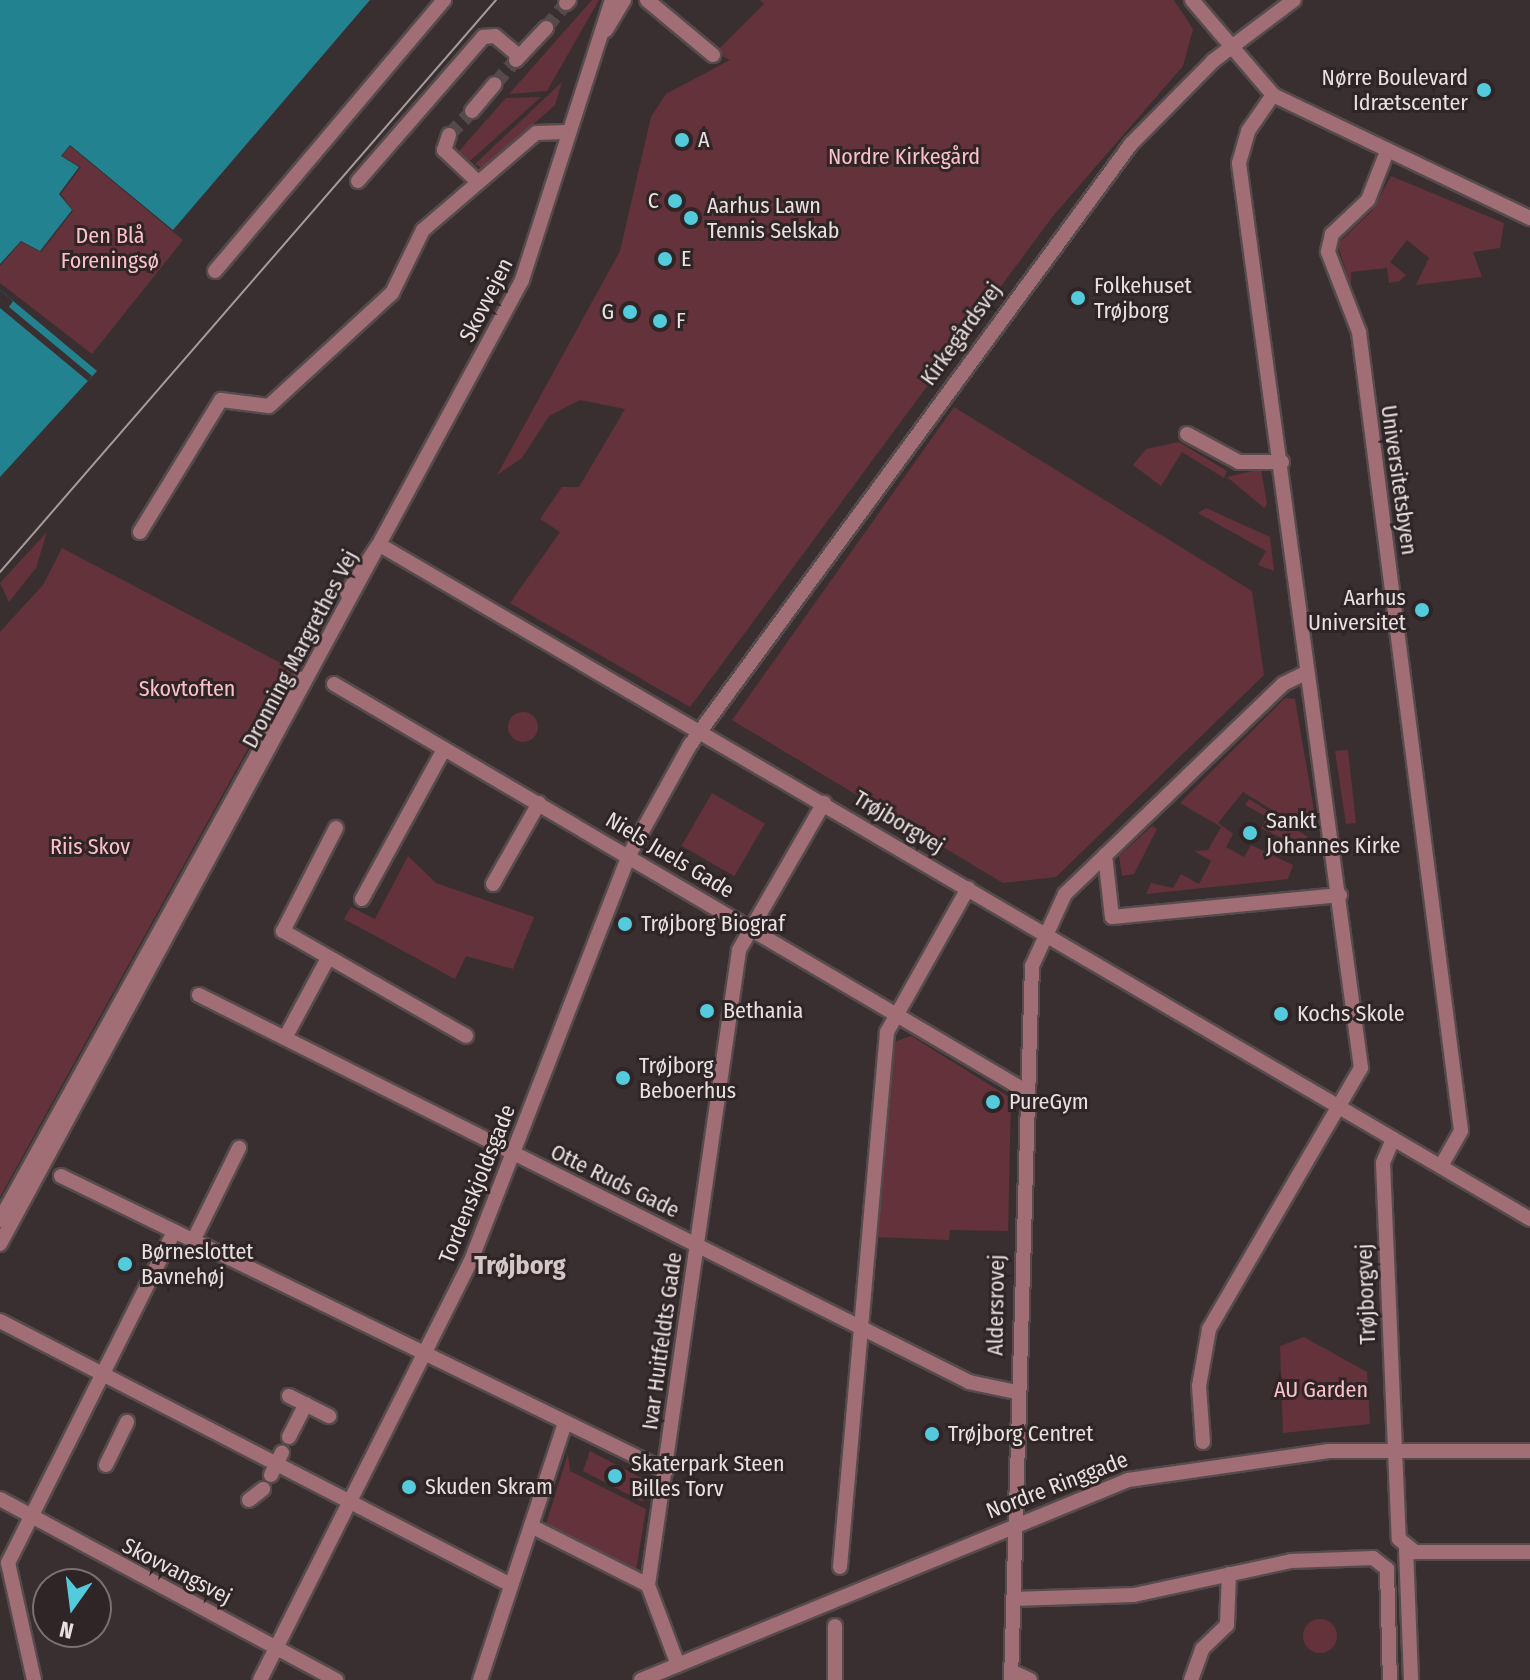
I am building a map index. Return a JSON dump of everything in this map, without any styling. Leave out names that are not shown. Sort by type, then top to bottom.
[{"type":"street","points":[[215,271],[444,0]]},
{"type":"street","name":"Skovvejen","points":[[380,545],[522,280],[590,57],[612,0]]},
{"type":"street","name":"Skovvejen","points":[[590,57],[624,0]]},
{"type":"street","points":[[647,0],[713,55]]},
{"type":"street","points":[[1192,0],[1228,48],[1273,95],[1386,154],[1530,218]]},
{"type":"street","name":"Kirkegårdsvej","points":[[701,729],[1049,250],[1153,118],[1228,48],[1294,0]]},
{"type":"street","points":[[358,181],[483,37],[495,36],[517,58],[546,28]]},
{"type":"street","points":[[472,111],[495,84]]},
{"type":"street","points":[[1203,1442],[1199,1386],[1209,1329],[1361,1068],[1340,895],[1306,673],[1282,462],[1239,163],[1248,131],[1273,95]]},
{"type":"street","points":[[140,532],[221,400],[269,406],[392,293],[423,230],[474,178],[536,133],[567,132]]},
{"type":"street","points":[[447,142],[474,178]]},
{"type":"street","name":"Universitetsbyen","points":[[1386,154],[1368,200],[1332,234],[1328,252],[1359,332],[1461,1131],[1441,1166]]},
{"type":"street","points":[[1187,434],[1239,462],[1282,462]]},
{"type":"street","name":"Trøjborgvej","points":[[380,545],[701,729],[1530,1219]]},
{"type":"street","name":"Dronning Margrethes Vej","points":[[0,1220],[364,561],[380,545]]},
{"type":"street","name":"Dronning Margrethes Vej","points":[[0,1244],[380,545]]},
{"type":"street","name":"Aldersrovej","points":[[1011,1676],[1024,1090],[1030,982],[1043,933],[1059,902],[1105,855],[1283,684],[1306,673]]},
{"type":"street","name":"Niels Juels Gade","points":[[334,684],[1024,1090]]},
{"type":"street","name":"Tordenskjoldsgade","points":[[260,1680],[426,1355],[513,1155],[629,855],[701,729]]},
{"type":"street","points":[[362,899],[444,749]]},
{"type":"street","points":[[493,884],[539,803]]},
{"type":"street","name":"Ivar Huitfeldts Gade","points":[[678,1665],[648,1585],[747,925],[824,803]]},
{"type":"street","points":[[336,828],[283,926],[292,941],[466,1036]]},
{"type":"street","points":[[1105,855],[1112,917],[1340,895]]},
{"type":"street","points":[[840,1567],[892,1011],[968,888]]},
{"type":"street","points":[[285,1038],[327,960]]},
{"type":"street","name":"Otte Ruds Gade","points":[[199,995],[969,1382],[1016,1392]]},
{"type":"street","name":"Trøjborgvej","points":[[1393,1139],[1383,1163],[1399,1539],[1406,1548],[1411,1680]]},
{"type":"street","points":[[193,1241],[239,1148]]},
{"type":"street","points":[[61,1176],[666,1471]]},
{"type":"street","points":[[34,1680],[6,1572],[30,1516],[174,1231]]},
{"type":"street","points":[[0,1321],[102,1373],[139,1400],[276,1463],[511,1585]]},
{"type":"street","points":[[289,1396],[329,1416]]},
{"type":"street","points":[[289,1437],[306,1404]]},
{"type":"street","points":[[106,1465],[127,1422]]},
{"type":"street","points":[[480,1680],[565,1423]]},
{"type":"street","name":"Nordre Ringgade","points":[[641,1680],[1015,1523],[1179,1468],[1396,1450],[1525,1449]]},
{"type":"street","points":[[249,1500],[263,1489]]},
{"type":"street","name":"Skovvangsvej","points":[[0,1499],[336,1680]]},
{"type":"street","points":[[531,1526],[648,1585]]},
{"type":"street","points":[[1406,1548],[1530,1552]]},
{"type":"street","points":[[1013,1599],[1134,1595],[1229,1574],[1366,1556],[1387,1569],[1390,1680]]},
{"type":"street","points":[[1191,1680],[1202,1649],[1227,1625],[1229,1574]]},
{"type":"street","points":[[835,1626],[835,1680]]},
{"type":"street","points":[[1011,1676],[1030,1680]]},
{"type":"green space","points":[[592,0],[599,0],[547,91],[509,94]]},
{"type":"green space","name":"Nordre Kirkegård","points":[[760,0],[1174,0],[1193,29],[1183,66],[1053,216],[690,707],[510,603],[560,532],[540,519],[562,487],[579,487],[625,409],[580,400],[549,416],[522,458],[497,475],[620,251],[651,117],[666,94],[730,60],[715,53],[764,4]]},
{"type":"green space","points":[[562,82],[555,105],[483,169],[475,164]]},
{"type":"green space","points":[[541,97],[470,161],[459,151],[506,98]]},
{"type":"green space","name":"Den Blå Foreningsø","points":[[70,146],[183,240],[92,354],[0,283],[0,266],[21,242],[41,252],[73,211],[61,194],[81,167],[62,156]]},
{"type":"green space","points":[[1391,176],[1504,223],[1500,248],[1473,252],[1482,277],[1416,285],[1429,258],[1407,240],[1390,262],[1406,275],[1400,281],[1389,283],[1387,268],[1351,272],[1351,285],[1337,244],[1372,211]]},
{"type":"green space","points":[[954,407],[1252,591],[1264,675],[1056,877],[1003,883],[732,720]]},
{"type":"green space","points":[[1179,442],[1227,471],[1224,478],[1182,452],[1161,486],[1133,465],[1146,449]]},
{"type":"green space","points":[[1261,469],[1267,504],[1264,508],[1227,477]]},
{"type":"green space","points":[[1206,508],[1270,537],[1274,571],[1258,565],[1266,551],[1198,513]]},
{"type":"green space","points":[[47,532],[36,568],[9,602],[0,583]]},
{"type":"green space","name":"Riis Skov","points":[[62,548],[292,669],[0,1197],[0,632],[43,585]]},
{"type":"green space","points":[[1285,698],[1295,699],[1317,828],[1308,832],[1243,792],[1218,823],[1233,834],[1226,847],[1244,857],[1251,845],[1293,865],[1288,879],[1146,894],[1151,883],[1173,888],[1181,874],[1199,884],[1211,861],[1194,851],[1208,850],[1221,827],[1180,803]]},
{"type":"green space","points":[[523,712],[534,716],[538,727],[534,738],[523,742],[512,738],[508,727],[512,716]]},
{"type":"green space","points":[[1348,750],[1356,823],[1346,824],[1335,751]]},
{"type":"green space","points":[[712,793],[765,824],[734,876],[682,846]]},
{"type":"green space","points":[[1249,799],[1308,837],[1302,848],[1261,828],[1267,817],[1245,805]]},
{"type":"green space","points":[[1152,826],[1157,829],[1134,874],[1122,876],[1119,856]]},
{"type":"green space","points":[[408,856],[436,883],[534,917],[513,969],[466,956],[455,979],[344,919],[351,907],[375,919]]},
{"type":"green space","points":[[911,1036],[1011,1098],[1008,1231],[950,1230],[949,1240],[877,1237],[894,1042]]},
{"type":"green space","name":"AU Garden","points":[[1304,1337],[1367,1372],[1370,1424],[1283,1433],[1280,1346]]},
{"type":"green space","name":"Skaterpark Steen Billes Torv","points":[[590,1451],[647,1481],[643,1502],[583,1471]]},
{"type":"green space","points":[[568,1454],[570,1471],[646,1509],[636,1571],[546,1524]]},
{"type":"green space","points":[[1320,1619],[1332,1624],[1337,1636],[1332,1648],[1320,1653],[1308,1648],[1303,1636],[1308,1624]]},
{"type":"water","points":[[0,0],[370,0],[173,230],[70,145],[61,156],[79,167],[59,194],[72,210],[40,251],[21,241],[0,264]]},
{"type":"water","points":[[0,290],[97,371],[0,477]]},
{"type":"pier","points":[[0,290],[13,301],[9,307],[92,376],[88,381],[0,308]]},
{"type":"tunnel","points":[[546,28],[566,3]]},
{"type":"tunnel","points":[[495,84],[516,60]]},
{"type":"tunnel","points":[[449,135],[472,111]]},
{"type":"tram line","points":[[0,572],[496,0]]},
{"type":"place","name":"Nørre Boulevard Idrætscenter","points":[[1484,90]]},
{"type":"place","name":"A","points":[[682,140]]},
{"type":"place","name":"C","points":[[675,201]]},
{"type":"place","name":"Aarhus Lawn Tennis Selskab","points":[[691,218]]},
{"type":"place","name":"E","points":[[665,259]]},
{"type":"place","name":"Folkehuset Trøjborg","points":[[1078,298]]},
{"type":"place","name":"G","points":[[630,312]]},
{"type":"place","name":"F","points":[[660,321]]},
{"type":"place","name":"Aarhus Universitet","points":[[1422,610]]},
{"type":"place","name":"Sankt Johannes Kirke","points":[[1250,833]]},
{"type":"place","name":"Trøjborg Biograf","points":[[625,924]]},
{"type":"place","name":"Bethania","points":[[707,1011]]},
{"type":"place","name":"Kochs Skole","points":[[1281,1014]]},
{"type":"place","name":"Trøjborg Beboerhus","points":[[623,1078]]},
{"type":"place","name":"PureGym","points":[[993,1102]]},
{"type":"place","name":"Børneslottet Bavnehøj","points":[[125,1264]]},
{"type":"place","name":"Trøjborg Centret","points":[[932,1434]]},
{"type":"place","name":"Skaterpark Steen Billes Torv","points":[[615,1476]]},
{"type":"place","name":"Skuden Skram","points":[[409,1487]]},
{"type":"district","name":"Trøjborg","points":[[520,1266]]},
{"type":"park label","name":"Skovtoften","points":[[187,689]]}]
